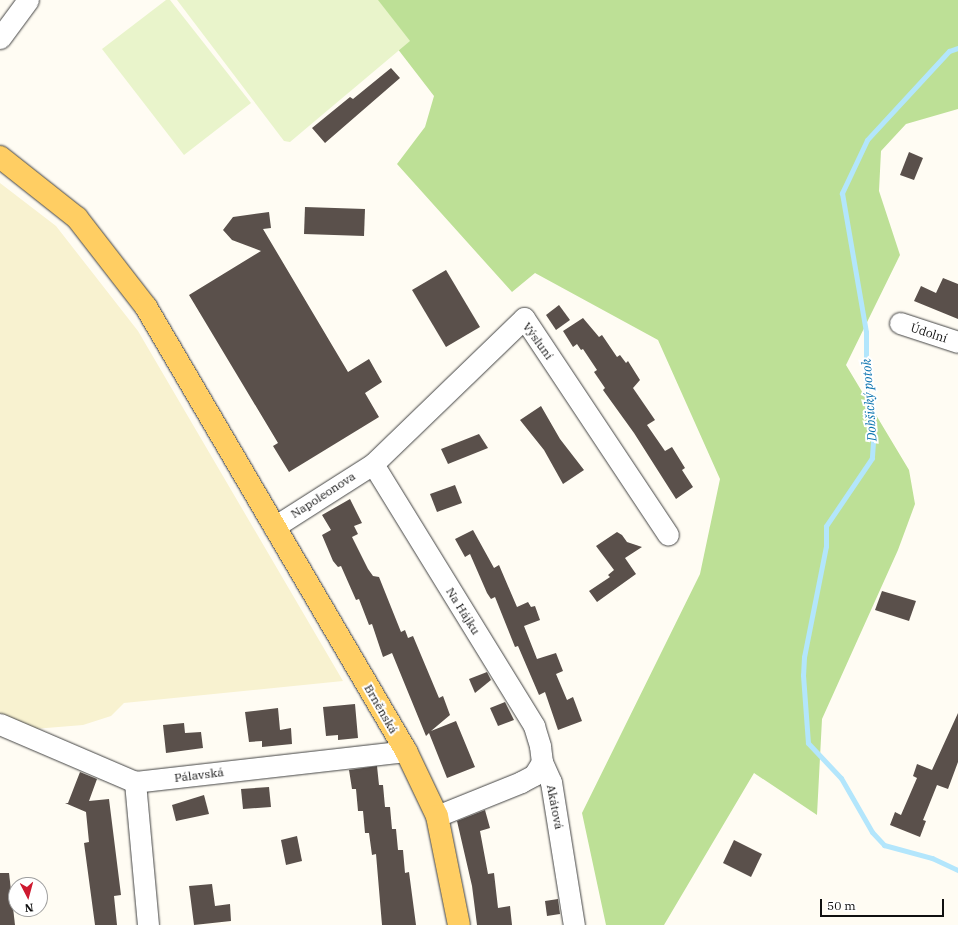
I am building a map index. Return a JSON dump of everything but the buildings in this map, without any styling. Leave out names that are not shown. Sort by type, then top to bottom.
[{"type":"main road","name":"Brněnská","points":[[0,157],[77,218],[146,307],[406,751],[437,816],[459,925]]},
{"type":"street","points":[[0,38],[28,0]]},
{"type":"street","name":"Výsluní","points":[[373,464],[524,318],[668,535]]},
{"type":"street","name":"Údolní","points":[[900,323],[958,342]]},
{"type":"street","name":"Napoleonova","points":[[274,527],[373,464]]},
{"type":"street","name":"Na Hájku","points":[[373,464],[534,726],[540,746],[542,762]]},
{"type":"street","points":[[0,724],[135,782],[148,925]]},
{"type":"street","name":"Pálavská","points":[[135,782],[406,751]]},
{"type":"street","name":"Akátová","points":[[437,816],[521,782],[534,775],[542,762]]},
{"type":"street","name":"Akátová","points":[[542,762],[553,790],[574,925]]},
{"type":"shaded area","points":[[0,183],[56,226],[138,331],[343,681],[124,703],[111,716],[83,725],[34,729],[0,715]]},
{"type":"green space","points":[[166,0],[170,0],[251,103],[184,155],[102,49]]},
{"type":"green space","points":[[177,0],[378,0],[410,41],[290,142],[284,141]]},
{"type":"green space","points":[[360,0],[958,0],[958,109],[906,124],[881,151],[879,191],[900,255],[846,365],[909,470],[915,504],[898,550],[822,719],[817,815],[754,773],[664,925],[606,925],[582,813],[700,574],[720,479],[658,340],[535,273],[512,292],[397,164],[425,127],[434,96]]},
{"type":"waterway","name":"Dobšický potok","points":[[958,48],[949,51],[867,140],[842,193],[866,332],[866,385],[873,442],[872,458],[826,526],[826,546],[804,657],[803,675],[808,743],[841,778],[872,832],[884,845],[932,858],[958,870]]}]
